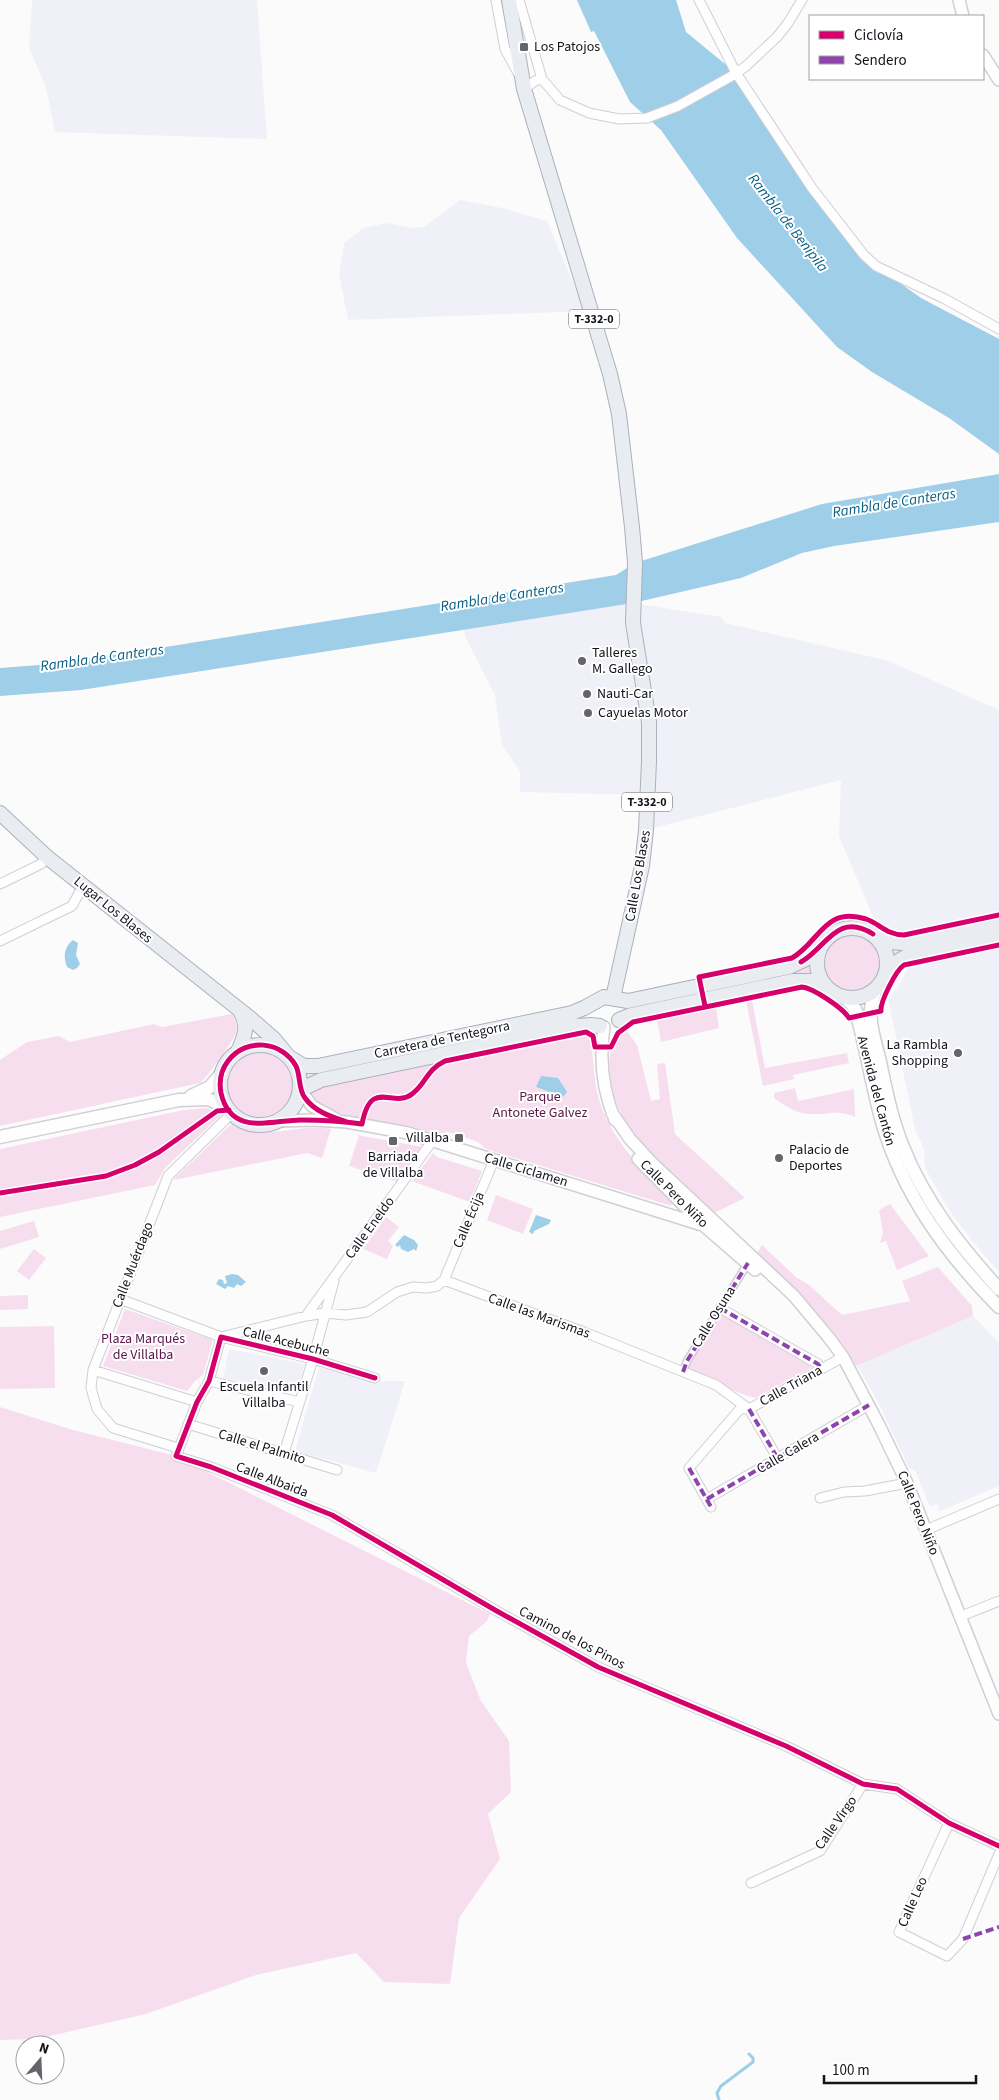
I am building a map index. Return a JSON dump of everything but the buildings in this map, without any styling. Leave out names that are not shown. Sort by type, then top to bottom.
[{"type":"main road","name":"T-332-0","points":[[502,0],[522,82]]},
{"type":"main road","name":"T-332-0","points":[[509,0],[522,82]]},
{"type":"main road","name":"Calle Los Blases","points":[[522,82],[610,374],[619,414],[632,527],[635,563],[633,623],[649,722],[647,821],[642,866],[613,998]]},
{"type":"main road","name":"Lugar Los Blases","points":[[0,813],[47,857],[274,1039],[289,1057]]},
{"type":"main road","points":[[999,923],[900,943],[885,941],[860,928],[846,928],[832,933],[806,959],[790,967],[628,1001],[604,997],[594,1002],[590,1014],[592,1020],[602,1027],[612,1026],[618,1020],[631,1015],[801,980],[816,982],[843,997],[859,997],[877,988],[895,963],[904,957],[999,937]]},
{"type":"main road","points":[[873,934],[882,944],[886,953],[888,966],[885,976]]},
{"type":"main road","points":[[822,943],[818,953],[817,967],[820,978],[828,989]]},
{"type":"main road","name":"Avenida del Cantón","points":[[877,988],[870,1008],[870,1018],[886,1091],[903,1146],[919,1182],[940,1217],[963,1248],[999,1289]]},
{"type":"main road","name":"Avenida del Cantón","points":[[843,997],[856,1011],[879,1110],[891,1150],[904,1180],[941,1242],[972,1279],[999,1307]]},
{"type":"main road","points":[[613,998],[621,1010],[618,1020]]},
{"type":"main road","name":"Lugar Los Blases","points":[[230,1002],[241,1012],[245,1023],[244,1036],[238,1051]]},
{"type":"main road","name":"Carretera de Tentegorra","points":[[289,1057],[304,1066],[318,1066],[572,1013],[594,1002]]},
{"type":"main road","name":"Carretera de Tentegorra","points":[[300,1090],[316,1081],[375,1068],[577,1026],[591,1025],[602,1027]]},
{"type":"main road","points":[[0,1137],[179,1100],[206,1090],[222,1073],[228,1061],[238,1051],[250,1046],[264,1045],[277,1048],[289,1057],[298,1073],[300,1090],[293,1107],[278,1120],[266,1124],[254,1124],[242,1120],[230,1110],[208,1099],[179,1100]]},
{"type":"main road","points":[[222,1073],[221,1090],[230,1110]]},
{"type":"street","points":[[496,0],[505,49],[522,82],[542,79]]},
{"type":"street","points":[[519,0],[542,79],[560,100],[589,113],[619,119],[647,118],[694,98],[736,73],[777,37],[802,0]]},
{"type":"street","points":[[699,0],[736,73],[812,188],[864,255],[876,266],[944,299],[999,329]]},
{"type":"street","points":[[959,0],[963,15]]},
{"type":"street","points":[[984,57],[999,80]]},
{"type":"street","points":[[0,884],[41,864],[47,857]]},
{"type":"street","points":[[0,941],[72,906],[83,886]]},
{"type":"street","name":"Calle Pero Niño","points":[[602,1027],[602,1074],[606,1093],[612,1113],[630,1149],[703,1225]]},
{"type":"street","name":"Calle Ciclamen","points":[[300,1090],[308,1102],[317,1110],[348,1122]]},
{"type":"street","name":"Calle Muérdago","points":[[177,1452],[113,1428],[97,1409],[91,1388],[93,1370],[168,1176],[230,1110]]},
{"type":"street","name":"Calle Pero Niño","points":[[612,1113],[630,1139],[651,1162],[753,1262],[794,1296],[843,1357],[907,1483],[999,1714]]},
{"type":"street","name":"Calle Ciclamen","points":[[278,1120],[348,1122],[408,1133],[703,1225]]},
{"type":"street","name":"Calle Eneldo","points":[[306,1316],[434,1140]]},
{"type":"street","name":"Calle Écija","points":[[444,1280],[494,1160]]},
{"type":"street","points":[[668,1214],[676,1210],[678,1202],[676,1198]]},
{"type":"street","points":[[703,1225],[710,1226],[753,1262]]},
{"type":"street","name":"Calle Osuna","points":[[683,1372],[687,1361],[720,1308],[753,1262]]},
{"type":"street","points":[[284,1453],[313,1359],[336,1274]]},
{"type":"street","points":[[177,1452],[197,1402],[209,1381],[221,1337],[306,1316],[325,1313],[346,1315],[367,1312],[397,1292],[413,1287],[427,1288],[437,1286],[444,1280]]},
{"type":"street","name":"Calle las Marismas","points":[[444,1280],[584,1332],[722,1388],[749,1409]]},
{"type":"street","name":"Calle Acebuche","points":[[120,1299],[221,1337],[313,1359],[375,1378]]},
{"type":"street","points":[[720,1308],[818,1364],[822,1369]]},
{"type":"street","name":"Calle Triana","points":[[709,1503],[689,1468],[740,1409],[749,1409],[843,1357]]},
{"type":"street","points":[[93,1370],[197,1402]]},
{"type":"street","points":[[209,1381],[300,1402]]},
{"type":"street","name":"Calle Calera","points":[[709,1503],[869,1405]]},
{"type":"street","points":[[749,1409],[778,1459]]},
{"type":"street","name":"Calle el Palmito","points":[[188,1424],[337,1470]]},
{"type":"street","name":"Calle Albaida","points":[[177,1452],[332,1515],[357,1530]]},
{"type":"street","points":[[820,1498],[844,1492],[865,1491],[907,1483]]},
{"type":"street","points":[[926,1530],[999,1499]]},
{"type":"street","name":"Camino de los Pinos","points":[[357,1530],[598,1667],[786,1746],[863,1784],[897,1789],[949,1823],[999,1846]]},
{"type":"street","points":[[959,1617],[999,1601]]},
{"type":"street","name":"Calle Virgo","points":[[751,1884],[820,1851],[863,1784]]},
{"type":"street","name":"Calle Leo","points":[[949,1823],[899,1932],[946,1956],[963,1939],[999,1854]]},
{"type":"shaded area","points":[[32,0],[257,0],[267,139],[55,132],[46,87],[29,48]]},
{"type":"shaded area","points":[[460,200],[502,208],[547,221],[585,311],[348,320],[339,274],[344,243],[364,228],[386,223],[413,228],[424,227]]},
{"type":"shaded area","points":[[633,603],[721,617],[725,623],[889,661],[999,710],[999,912],[907,932],[891,930],[874,919],[839,836],[841,780],[646,830],[648,795],[520,792],[520,771],[502,745],[495,695],[465,636],[464,629]]},
{"type":"shaded area","name":"La Rambla Shopping","points":[[999,948],[999,1272],[949,1210],[925,1168],[924,1149],[915,1129],[888,999],[897,989],[908,968]]},
{"type":"shaded area","points":[[973,1316],[999,1343],[999,1486],[940,1511],[937,1504],[930,1507],[915,1470],[909,1468],[879,1404],[857,1365]]},
{"type":"shaded area","name":"Escuela Infantil Villalba","points":[[229,1349],[305,1364],[296,1393],[223,1378]]},
{"type":"shaded area","points":[[319,1367],[370,1381],[405,1381],[376,1473],[295,1451]]},
{"type":"green space","points":[[999,923],[999,937],[907,956],[885,976],[881,984],[868,994],[859,997],[843,997],[819,983],[704,999],[701,985],[789,967],[817,949],[832,933],[846,928],[863,929],[885,941]]},
{"type":"green space","points":[[752,1000],[765,1068],[847,1053],[849,1063],[793,1075],[794,1079],[763,1086],[746,1001]]},
{"type":"green space","points":[[716,1008],[719,1028],[661,1042],[657,1020]]},
{"type":"green space","points":[[232,1014],[235,1018],[236,1033],[220,1059],[200,1083],[0,1126],[0,1060],[27,1042],[59,1036],[70,1042],[154,1024],[162,1027]]},
{"type":"green space","points":[[626,1030],[637,1045],[651,1101],[660,1099],[657,1064],[665,1063],[675,1134],[745,1198],[712,1214],[675,1180],[641,1144],[627,1124],[617,1103],[611,1079],[610,1053],[614,1051],[618,1040]]},
{"type":"green space","name":"Parque Antonete Galvez","points":[[584,1036],[590,1038],[598,1096],[610,1125],[627,1152],[671,1199],[673,1203],[671,1206],[486,1149],[478,1142],[448,1132],[436,1134],[410,1126],[365,1125],[374,1104],[384,1100],[398,1102],[413,1098],[431,1074],[446,1064]]},
{"type":"green space","points":[[441,1040],[445,1061],[430,1073],[412,1094],[397,1099],[377,1098],[371,1102],[366,1110],[362,1124],[333,1117],[300,1091],[290,1112],[281,1119],[270,1123],[250,1124],[235,1117],[226,1104],[222,1087],[223,1071],[231,1056],[244,1047],[270,1046],[309,1066]]},
{"type":"green space","points":[[795,1088],[798,1101],[854,1089],[855,1117],[838,1113],[801,1113],[787,1107],[774,1098],[774,1093]]},
{"type":"green space","points":[[205,1108],[217,1111],[221,1115],[165,1168],[155,1185],[0,1217],[0,1149],[184,1110]]},
{"type":"green space","points":[[231,1124],[254,1132],[305,1128],[331,1129],[322,1158],[307,1153],[174,1180]]},
{"type":"green space","points":[[359,1135],[423,1147],[397,1182],[349,1166]]},
{"type":"green space","points":[[433,1153],[437,1157],[482,1171],[470,1202],[412,1181]]},
{"type":"green space","points":[[496,1195],[533,1209],[523,1234],[487,1220]]},
{"type":"green space","points":[[890,1204],[929,1256],[897,1270],[886,1241],[880,1243],[883,1233],[879,1210]]},
{"type":"green space","points":[[386,1217],[399,1227],[388,1241],[393,1246],[387,1259],[363,1249]]},
{"type":"green space","points":[[34,1221],[39,1237],[0,1249],[0,1231]]},
{"type":"green space","points":[[762,1245],[797,1278],[808,1284],[842,1315],[910,1301],[902,1281],[938,1267],[972,1306],[973,1316],[856,1366],[835,1334],[811,1306],[756,1255]]},
{"type":"green space","points":[[34,1249],[46,1258],[29,1280],[17,1271]]},
{"type":"green space","points":[[28,1295],[28,1309],[0,1310],[0,1296]]},
{"type":"green space","points":[[720,1308],[818,1364],[755,1398],[728,1388],[685,1367]]},
{"type":"green space","name":"Plaza Marqués de Villalba","points":[[125,1309],[213,1340],[203,1375],[187,1391],[103,1366]]},
{"type":"green space","points":[[54,1326],[55,1388],[0,1389],[0,1327]]},
{"type":"green space","points":[[0,1407],[73,1430],[176,1456],[490,1614],[487,1621],[469,1636],[466,1663],[481,1701],[509,1741],[511,1792],[488,1814],[500,1859],[459,1918],[450,1984],[384,1982],[356,1953],[256,1975],[146,2014],[54,2035],[15,2035],[15,2040],[0,2040]]},
{"type":"water","name":"Rambla de Benipila","points":[[577,0],[676,0],[686,32],[736,73],[812,188],[876,266],[921,298],[999,339],[999,454],[949,418],[872,372],[837,347],[737,238],[661,130],[630,102],[594,31],[591,32]]},
{"type":"water","name":"Rambla de Canteras","points":[[999,474],[999,522],[834,546],[802,553],[741,578],[633,603],[81,690],[0,696],[0,668],[52,664],[153,649],[616,575],[635,563],[822,504]]},
{"type":"water","points":[[73,940],[78,943],[76,955],[80,964],[73,970],[67,967],[65,956],[66,949]]},
{"type":"water","points":[[541,1076],[558,1078],[567,1092],[563,1097],[536,1087]]},
{"type":"water","points":[[536,1215],[551,1220],[549,1224],[534,1231],[533,1234],[529,1232]]},
{"type":"water","points":[[404,1235],[414,1240],[418,1245],[416,1251],[414,1249],[408,1252],[401,1249],[400,1245],[398,1247],[395,1245]]},
{"type":"water","points":[[238,1275],[246,1282],[241,1286],[237,1284],[234,1288],[228,1286],[225,1289],[216,1284],[219,1279],[223,1280],[224,1284],[227,1283],[225,1276]]},
{"type":"waterway","points":[[719,2100],[717,2093],[721,2086],[753,2062],[753,2058],[749,2054]]},
{"type":"marked path","points":[[683,1372],[687,1361],[748,1263]]},
{"type":"marked path","points":[[720,1308],[818,1364],[822,1369]]},
{"type":"marked path","points":[[707,1499],[869,1405]]},
{"type":"marked path","points":[[749,1409],[778,1459]]},
{"type":"marked path","points":[[689,1468],[711,1507]]},
{"type":"marked path","points":[[963,1939],[999,1927]]},
{"type":"cycle path","points":[[705,1006],[699,977],[792,958],[832,921],[841,917],[852,916],[866,919],[888,931],[904,935],[999,915]]},
{"type":"cycle path","points":[[801,962],[841,929],[850,927],[861,928],[873,934]]},
{"type":"cycle path","points":[[347,1122],[324,1113],[309,1103],[301,1091],[296,1066],[282,1051],[273,1047],[254,1045],[244,1048],[228,1061],[222,1072],[220,1085],[226,1107],[234,1116],[243,1121],[265,1123],[316,1120],[362,1124],[366,1110],[371,1102],[383,1097],[405,1098],[417,1090],[430,1073],[445,1061],[586,1032],[593,1036],[595,1047],[611,1047],[618,1033],[633,1022],[802,987],[827,999],[841,1009],[849,1018],[881,1011],[889,986],[904,965],[999,945]]},
{"type":"cycle path","points":[[0,1193],[106,1176],[135,1165],[159,1152],[217,1111],[229,1110]]},
{"type":"cycle path","points":[[375,1378],[313,1359],[221,1337],[209,1381],[197,1402],[176,1456],[211,1467],[332,1515],[495,1610],[598,1667],[786,1746],[863,1784],[897,1789],[949,1823],[999,1846]]},
{"type":"place","name":"Los Patojos","points":[[524,47]]},
{"type":"place","name":"Talleres M. Gallego","points":[[582,661]]},
{"type":"place","name":"Nauti-Car","points":[[587,694]]},
{"type":"place","name":"Cayuelas Motor","points":[[588,713]]},
{"type":"place","name":"La Rambla Shopping","points":[[958,1053]]},
{"type":"place","name":"Villalba","points":[[459,1138]]},
{"type":"place","name":"Barriada de Villalba","points":[[393,1141]]},
{"type":"place","name":"Palacio de Deportes","points":[[779,1158]]},
{"type":"place","name":"Escuela Infantil Villalba","points":[[264,1371]]}]
